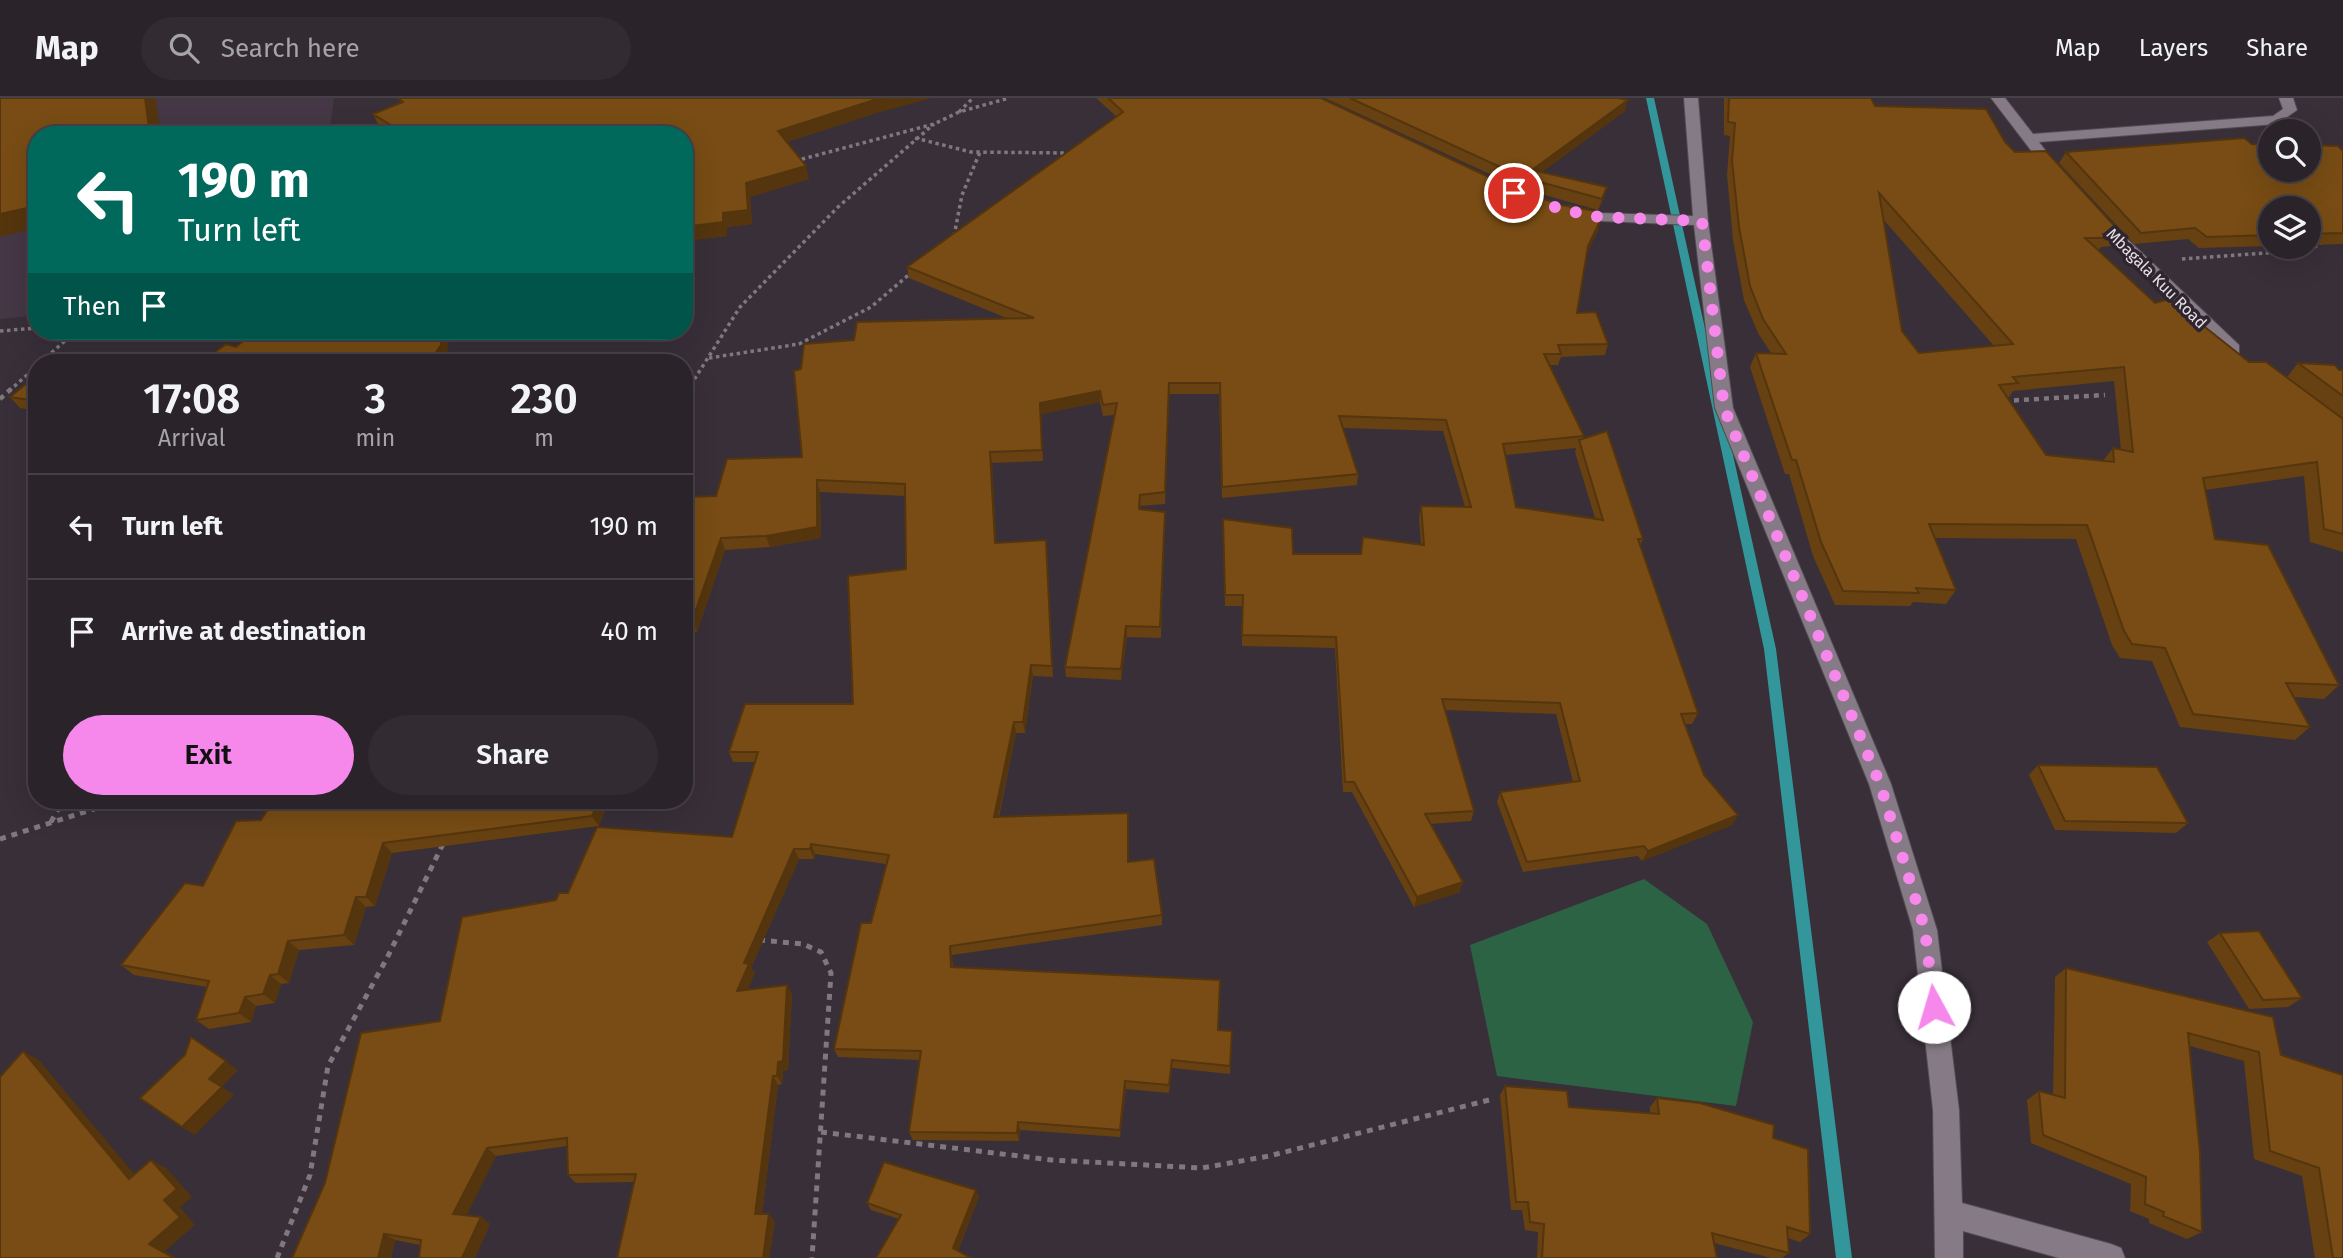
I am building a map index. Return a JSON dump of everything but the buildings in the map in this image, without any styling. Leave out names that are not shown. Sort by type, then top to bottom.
[{"type":"street","points":[[1691,98],[1724,408],[1880,784],[1925,930],[1946,1110],[1949,1258]]},
{"type":"street","points":[[1998,98],[2027,139],[2068,187]]},
{"type":"street","points":[[2027,139],[2277,120],[2290,110],[2286,98]]},
{"type":"street","points":[[1552,206],[1600,217],[1702,221]]},
{"type":"street","name":"Mbagala Kuu Road","points":[[2086,206],[2211,332],[2244,358]]},
{"type":"street","points":[[1948,1213],[2111,1258]]},
{"type":"path","points":[[959,112],[973,98]]},
{"type":"path","points":[[693,382],[740,307],[838,207],[934,124],[959,112],[1009,98]]},
{"type":"path","points":[[789,162],[934,124]]},
{"type":"path","points":[[915,138],[931,145],[980,152],[1069,153]]},
{"type":"path","points":[[953,245],[962,195],[980,152]]},
{"type":"path","points":[[2141,261],[2309,250],[2332,237]]},
{"type":"path","points":[[709,358],[799,344],[871,307],[902,279],[921,267]]},
{"type":"path","points":[[0,331],[28,329]]},
{"type":"path","points":[[50,354],[66,340]]},
{"type":"path","points":[[0,399],[28,374]]},
{"type":"path","points":[[1992,400],[2105,395]]},
{"type":"path","points":[[51,823],[58,809]]},
{"type":"path","points":[[0,839],[94,809]]},
{"type":"path","points":[[277,1258],[310,1175],[328,1066],[436,863],[445,839]]},
{"type":"path","points":[[749,940],[803,944],[821,952],[831,974],[812,1258]]},
{"type":"path","points":[[821,1132],[1052,1160],[1202,1168],[1269,1156],[1493,1099]]},
{"type":"shaded area","points":[[0,98],[334,98],[330,126],[28,126],[28,316],[0,319]]},
{"type":"green space","points":[[1644,879],[1707,924],[1753,1022],[1736,1106],[1497,1076],[1470,945]]},
{"type":"waterway","points":[[1650,98],[1770,649],[1844,1258]]},
{"type":"route","points":[[1514,193],[1564,210],[1600,217],[1702,221],[1724,408],[1880,784],[1925,930],[1934,1007]]}]
